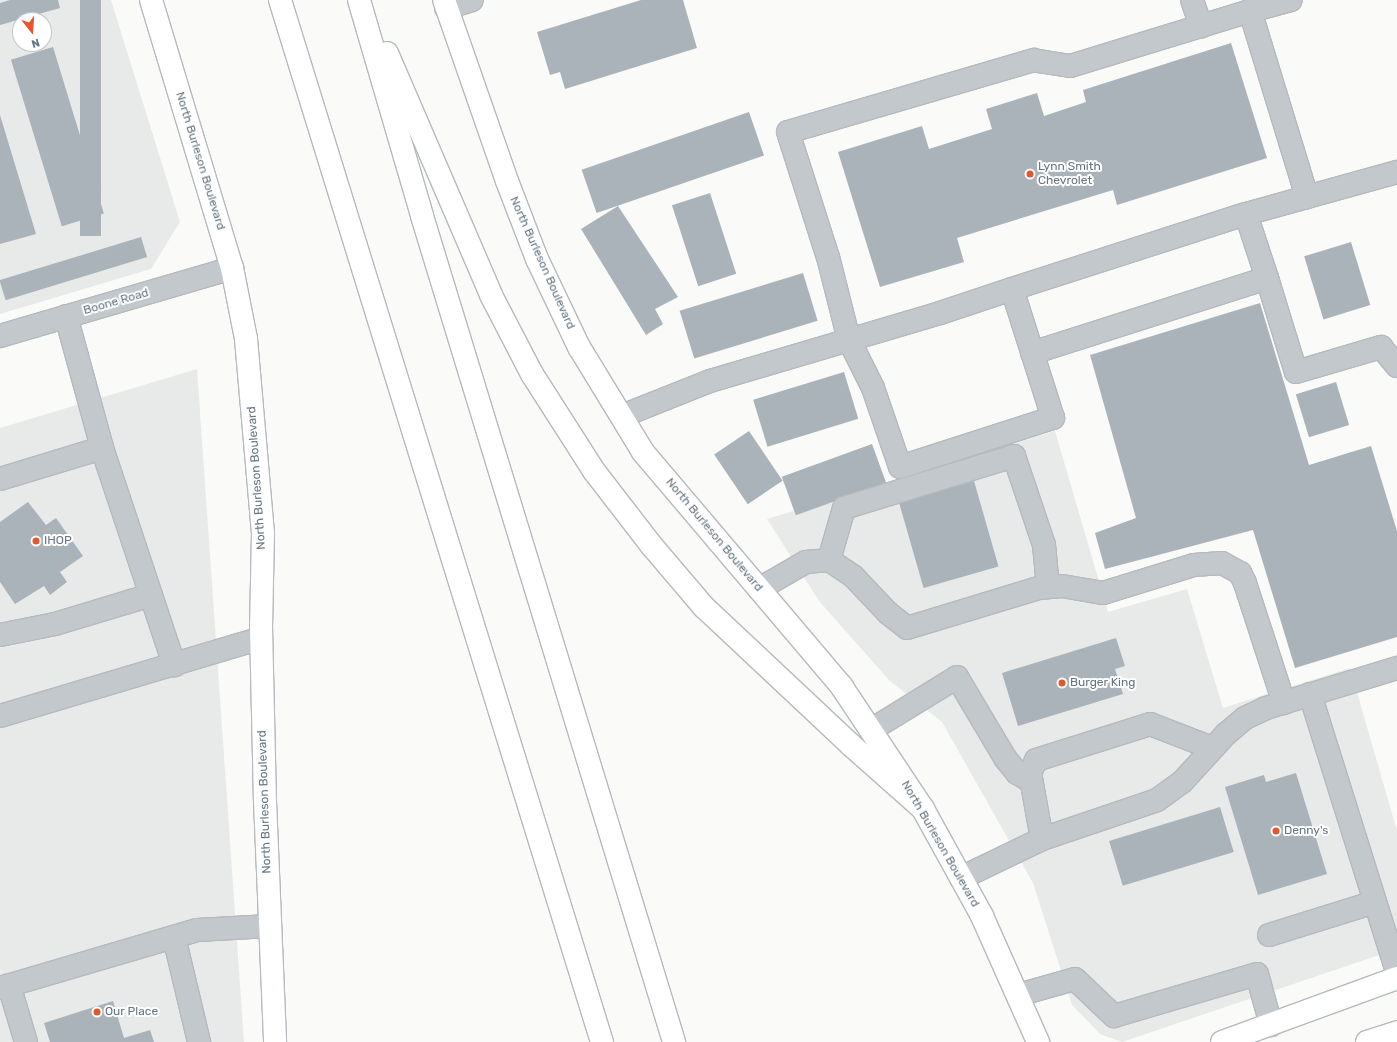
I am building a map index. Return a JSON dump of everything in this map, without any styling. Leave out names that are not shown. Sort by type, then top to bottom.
[{"type":"main road","name":"North Burleson Boulevard","points":[[151,0],[232,268],[246,339],[262,525],[261,638],[275,1042]]},
{"type":"main road","points":[[280,0],[602,1042]]},
{"type":"main road","points":[[359,0],[422,216],[674,1042]]},
{"type":"main road","points":[[364,0],[491,295],[532,374],[594,471],[652,546],[704,607],[851,745],[923,809]]},
{"type":"main road","name":"North Burleson Boulevard","points":[[445,4],[507,181],[538,259],[579,347],[643,452],[842,687],[871,730],[923,809],[982,916],[1038,1042]]},
{"type":"main road","points":[[1222,1042],[1397,978]]},
{"type":"main road","points":[[1367,1042],[1397,1032]]},
{"type":"street","points":[[445,4],[472,0]]},
{"type":"street","points":[[1192,0],[1201,26]]},
{"type":"street","points":[[1012,289],[1053,418],[900,467],[873,388],[849,340],[828,257],[788,132],[1034,60],[1070,66],[1291,0]]},
{"type":"street","points":[[1250,11],[1307,198]]},
{"type":"street","points":[[622,416],[710,381],[849,340],[1246,214],[1397,172]]},
{"type":"street","points":[[1246,214],[1296,372],[1381,346],[1397,366]]},
{"type":"street","name":"Boone Road","points":[[0,336],[232,268]]},
{"type":"street","points":[[1032,352],[1267,278]]},
{"type":"street","points":[[66,316],[102,448],[174,665]]},
{"type":"street","points":[[0,479],[102,448]]},
{"type":"street","points":[[829,560],[844,508],[1014,456],[1044,545],[1048,587]]},
{"type":"street","points":[[759,589],[806,562],[829,560],[853,576],[888,613],[907,628],[1048,587],[1062,586],[1104,593],[1212,562],[1234,568],[1240,573],[1245,583],[1284,703]]},
{"type":"street","points":[[0,635],[55,624],[151,595]]},
{"type":"street","points":[[0,716],[261,638]]},
{"type":"street","points":[[961,878],[1042,839],[1157,800],[1182,782],[1212,748],[1245,718],[1310,694],[1397,668]]},
{"type":"street","points":[[871,730],[957,677],[1005,758],[1017,773],[1031,781]]},
{"type":"street","points":[[1310,694],[1397,972]]},
{"type":"street","points":[[1042,839],[1030,773],[1036,760],[1150,724],[1212,748]]},
{"type":"street","points":[[1268,935],[1375,902]]},
{"type":"street","points":[[26,1042],[4,986],[197,930],[270,926]]},
{"type":"street","points":[[174,937],[199,1042]]},
{"type":"street","points":[[1018,995],[1075,979],[1114,1016],[1257,974],[1271,1025]]},
{"type":"shaded area","points":[[0,0],[111,0],[180,222],[151,269],[0,314]]},
{"type":"shaded area","points":[[197,369],[244,1042],[0,1042],[0,428]]},
{"type":"shaded area","points":[[1055,431],[1108,612],[1187,589],[1223,708],[1350,668],[1397,831],[1397,949],[1122,1042],[1100,1034],[1072,1005],[1033,883],[942,722],[889,680],[819,601],[767,519]]},
{"type":"building","points":[[10,0],[58,0],[60,8],[46,12],[12,12],[12,22],[0,25],[0,3]]},
{"type":"building","points":[[80,0],[101,0],[101,236],[80,236]]},
{"type":"building","points":[[641,0],[683,0],[697,48],[565,89],[560,72],[550,75],[537,32]]},
{"type":"building","name":"Lynn Smith Chevrolet","points":[[1231,43],[1267,158],[1117,205],[1113,190],[957,238],[964,262],[880,287],[838,152],[922,126],[929,149],[992,129],[986,109],[1037,93],[1044,116],[1086,102],[1083,90]]},
{"type":"building","points":[[53,47],[104,213],[62,226],[11,60],[37,52],[52,52]]},
{"type":"building","points":[[749,112],[764,155],[597,213],[582,170]]},
{"type":"building","points":[[0,115],[36,234],[0,244]]},
{"type":"building","points":[[710,193],[736,274],[698,286],[672,205]]},
{"type":"building","points":[[618,206],[678,297],[655,309],[663,324],[646,335],[581,229]]},
{"type":"building","points":[[141,237],[147,257],[6,300],[0,280]]},
{"type":"building","points":[[1351,242],[1370,305],[1323,319],[1304,256]]},
{"type":"building","points":[[803,273],[818,321],[694,359],[680,311]]},
{"type":"building","points":[[1260,303],[1309,465],[1371,446],[1397,531],[1397,637],[1295,668],[1253,530],[1105,569],[1095,533],[1136,518],[1090,355]]},
{"type":"building","points":[[844,372],[858,419],[767,447],[753,400]]},
{"type":"building","points":[[1336,382],[1349,425],[1309,437],[1296,394]]},
{"type":"building","points":[[749,431],[783,481],[748,504],[714,454]]},
{"type":"building","points":[[872,444],[886,483],[796,515],[782,477]]},
{"type":"building","points":[[974,481],[999,567],[924,588],[899,502]]},
{"type":"building","name":"IHOP","points":[[28,502],[46,525],[56,518],[83,556],[60,572],[67,582],[50,595],[44,586],[15,604],[0,582],[0,522]]},
{"type":"building","name":"Burger King","points":[[1116,638],[1125,666],[1115,669],[1123,694],[1018,726],[1002,673]]},
{"type":"building","name":"Denny's","points":[[1296,773],[1327,874],[1258,895],[1225,787],[1264,775],[1266,782]]},
{"type":"building","points":[[1220,807],[1234,852],[1123,886],[1109,841]]},
{"type":"building","name":"Our Place","points":[[113,1001],[124,1038],[150,1030],[154,1042],[50,1042],[44,1023]]},
{"type":"place","name":"Lynn Smith Chevrolet","points":[[1030,174]]},
{"type":"place","name":"IHOP","points":[[36,541]]},
{"type":"place","name":"Burger King","points":[[1062,683]]},
{"type":"place","name":"Denny's","points":[[1276,831]]},
{"type":"place","name":"Our Place","points":[[97,1012]]}]
